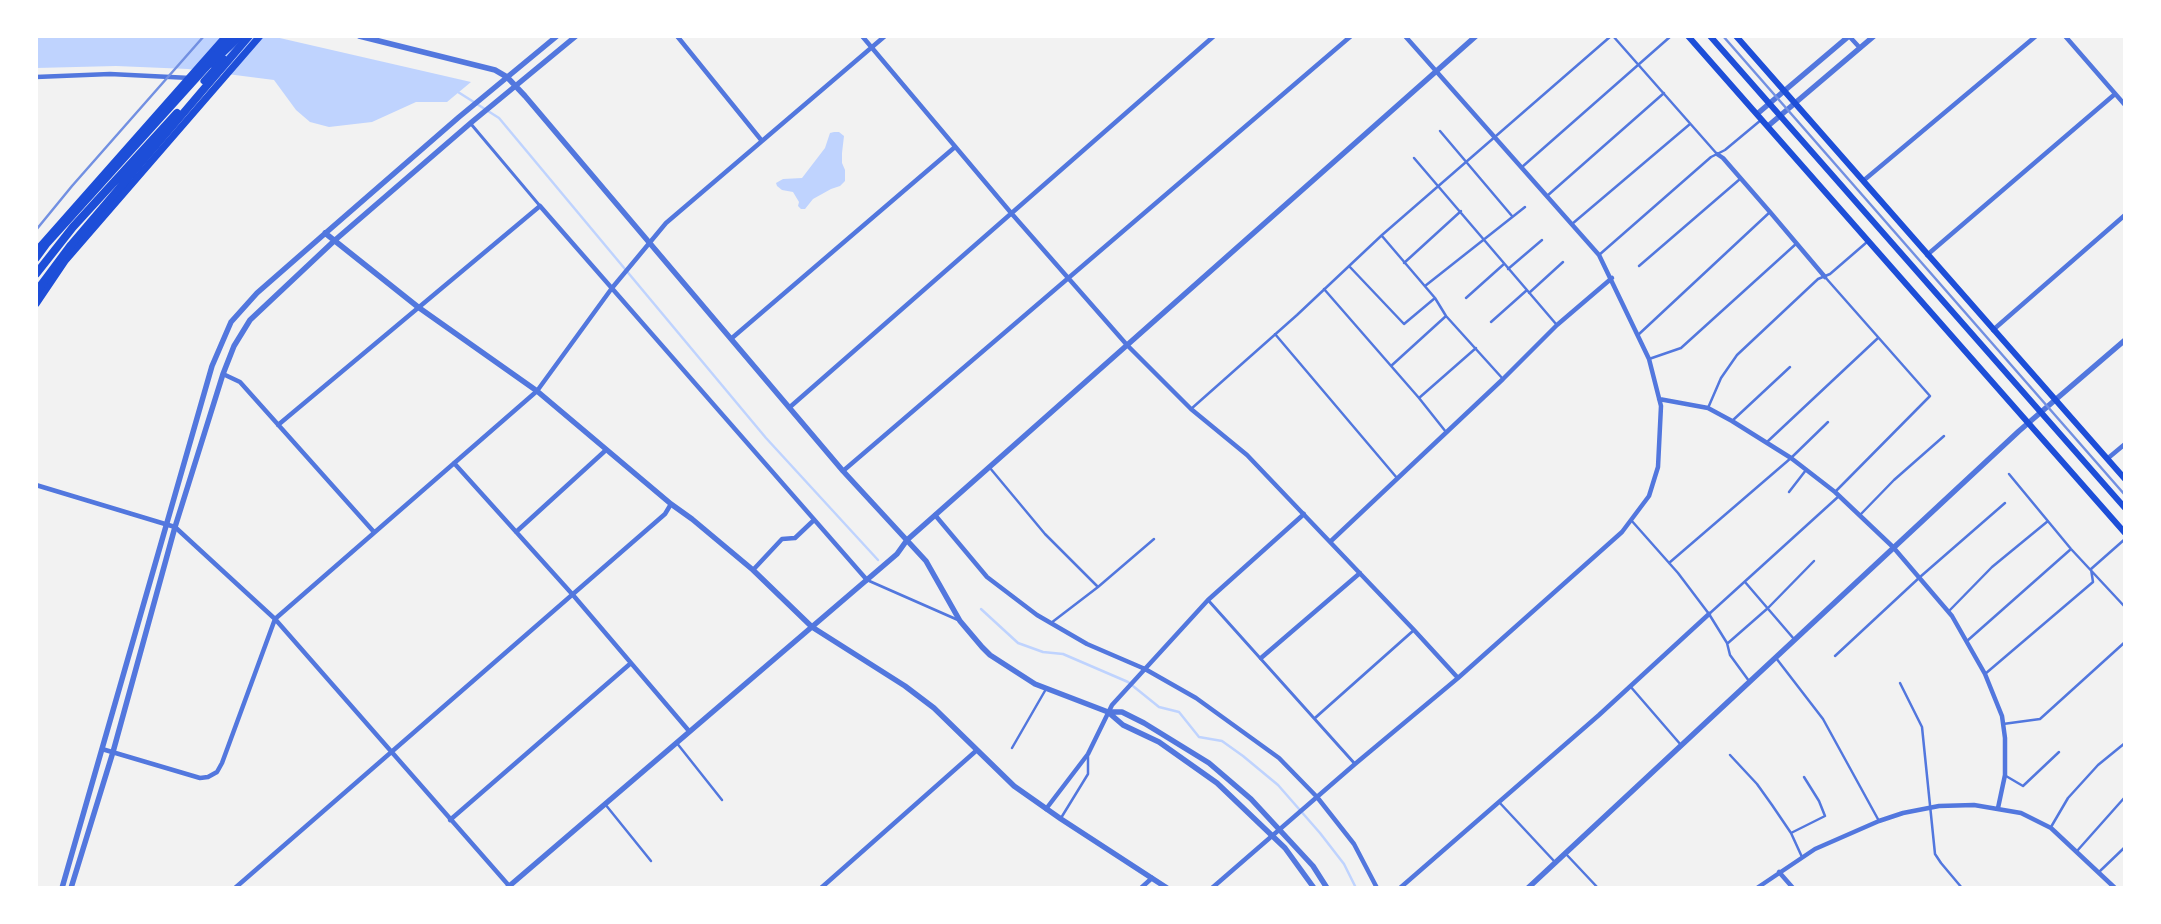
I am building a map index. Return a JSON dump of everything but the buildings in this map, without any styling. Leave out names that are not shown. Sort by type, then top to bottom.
[{"type":"highway","points":[[36,258],[54,235],[234,36]]},
{"type":"highway","points":[[36,292],[71,245],[244,36]]},
{"type":"highway","points":[[36,274],[67,235],[204,81]]},
{"type":"main road","points":[[36,251],[192,77],[226,36]]},
{"type":"main road","points":[[192,77],[218,59],[244,36]]},
{"type":"main road","points":[[204,81],[244,36]]},
{"type":"main road","points":[[220,81],[226,66],[244,36]]},
{"type":"main road","points":[[36,304],[65,261],[260,36]]},
{"type":"main road","points":[[1688,36],[2125,533]]},
{"type":"main road","points":[[1710,36],[2125,508]]},
{"type":"main road","points":[[1736,36],[2125,479]]},
{"type":"street","points":[[359,36],[495,70],[507,77],[732,338],[843,471],[926,561],[960,621],[990,655],[1046,689],[1108,712],[1122,712],[1144,723],[1209,763],[1252,799],[1313,866],[1327,888]]},
{"type":"street","points":[[62,888],[165,524],[212,366],[231,322],[257,294],[325,233],[556,36]]},
{"type":"street","points":[[70,888],[113,752],[175,527],[223,374],[234,346],[250,320],[334,241],[499,99],[576,36]]},
{"type":"street","points":[[677,36],[762,141]]},
{"type":"street","points":[[862,36],[1012,214],[1127,345],[1191,409],[1247,455],[1458,678]]},
{"type":"street","points":[[102,748],[200,778],[208,777],[217,772],[275,620],[537,391],[612,288],[666,222],[885,36]]},
{"type":"street","points":[[790,407],[1214,36]]},
{"type":"street","points":[[843,471],[1351,36]]},
{"type":"street","points":[[1212,888],[1458,678],[1622,532],[1649,496],[1658,467],[1661,406],[1649,359],[1612,278],[1599,255],[1405,36]]},
{"type":"street","points":[[36,485],[175,527],[275,620],[509,887],[897,554],[907,540],[1476,36]]},
{"type":"street","points":[[1759,117],[1769,104],[1849,36],[1860,48]]},
{"type":"street","points":[[1768,126],[1874,36]]},
{"type":"street","points":[[1862,181],[2036,36]]},
{"type":"street","points":[[2065,36],[2125,105]]},
{"type":"street","points":[[36,77],[110,74],[192,77],[204,81],[220,81]]},
{"type":"street","points":[[1927,255],[2115,94]]},
{"type":"street","points":[[472,122],[540,206],[814,520],[869,578],[960,621]]},
{"type":"street","points":[[732,338],[955,147]]},
{"type":"street","points":[[1717,154],[1723,158],[1797,243],[1824,277]]},
{"type":"street","points":[[278,425],[540,206]]},
{"type":"street","points":[[1993,330],[2125,215]]},
{"type":"street","points":[[325,233],[418,307],[537,391],[671,504],[692,518],[753,570],[812,627],[905,686],[926,702],[1014,786],[1167,888]]},
{"type":"street","points":[[1330,541],[1504,379],[1557,326],[1612,278]]},
{"type":"street","points":[[1528,888],[2028,422],[2125,340]]},
{"type":"street","points":[[223,374],[240,382],[374,532]]},
{"type":"street","points":[[1659,400],[1708,408],[1792,458],[1835,492],[1860,515],[1920,577],[1948,612],[1967,641],[1985,674],[2002,716],[2005,738],[2004,775],[1998,808]]},
{"type":"street","points":[[2107,459],[2125,444]]},
{"type":"street","points":[[516,532],[606,450]]},
{"type":"street","points":[[454,463],[573,595],[689,731]]},
{"type":"street","points":[[235,888],[665,514],[671,504]]},
{"type":"street","points":[[1046,808],[1088,754],[1112,705],[1208,600],[1304,514]]},
{"type":"street","points":[[935,515],[987,576],[1052,623],[1087,644],[1145,670],[1196,698],[1279,758],[1317,798],[1354,844],[1377,888]]},
{"type":"street","points":[[753,570],[782,539],[794,538],[814,520]]},
{"type":"street","points":[[1261,658],[1360,573]]},
{"type":"street","points":[[1208,600],[1355,764]]},
{"type":"street","points":[[1400,888],[1709,614]]},
{"type":"street","points":[[1315,718],[1414,630]]},
{"type":"street","points":[[450,820],[631,664]]},
{"type":"street","points":[[1108,712],[1123,726],[1160,742],[1236,800],[1272,835],[1304,871],[1314,888]]},
{"type":"street","points":[[821,888],[977,750]]},
{"type":"street","points":[[1757,888],[1815,849],[1879,821],[1931,807],[1974,804],[2021,813],[2051,828],[2116,888]]},
{"type":"street","points":[[1779,872],[1793,888]]},
{"type":"street","points":[[1141,888],[1152,878]]},
{"type":"lane","points":[[1191,409],[1466,161],[1612,36],[1717,154]]},
{"type":"lane","points":[[1522,168],[1671,36]]},
{"type":"lane","points":[[1547,196],[1664,93]]},
{"type":"lane","points":[[1599,255],[1717,154],[1725,150],[1759,117]]},
{"type":"lane","points":[[1572,224],[1690,124]]},
{"type":"lane","points":[[1440,131],[1512,216]]},
{"type":"lane","points":[[1414,158],[1557,326]]},
{"type":"lane","points":[[1640,266],[1740,178]]},
{"type":"lane","points":[[1425,286],[1525,207]]},
{"type":"lane","points":[[1404,263],[1461,211]]},
{"type":"lane","points":[[1638,335],[1770,212]]},
{"type":"lane","points":[[1382,236],[1435,298],[1446,316],[1504,379]]},
{"type":"lane","points":[[1508,269],[1542,240]]},
{"type":"lane","points":[[1708,408],[1721,378],[1737,355],[1818,279],[1824,277],[1869,241]]},
{"type":"lane","points":[[1649,359],[1681,348],[1797,243]]},
{"type":"lane","points":[[1490,322],[1563,262]]},
{"type":"lane","points":[[1466,298],[1504,264]]},
{"type":"lane","points":[[1349,266],[1404,324],[1435,298]]},
{"type":"lane","points":[[1824,277],[1930,396],[1835,492]]},
{"type":"lane","points":[[1324,289],[1392,366],[1446,432]]},
{"type":"lane","points":[[1392,366],[1446,316]]},
{"type":"lane","points":[[1275,333],[1397,478]]},
{"type":"lane","points":[[1767,442],[1878,338]]},
{"type":"lane","points":[[1419,398],[1476,348]]},
{"type":"lane","points":[[1732,421],[1790,367]]},
{"type":"lane","points":[[1669,563],[1792,458],[1828,422]]},
{"type":"lane","points":[[1860,515],[1894,480],[1944,436]]},
{"type":"lane","points":[[989,467],[1045,534],[1098,587]]},
{"type":"lane","points":[[1789,492],[1806,470]]},
{"type":"lane","points":[[2009,474],[2071,549],[2125,607]]},
{"type":"lane","points":[[1709,614],[1839,496]]},
{"type":"lane","points":[[1834,656],[1920,577],[2005,503]]},
{"type":"lane","points":[[1631,520],[1669,563],[1709,614],[1728,643],[1730,655],[1750,681]]},
{"type":"lane","points":[[1948,612],[1992,567],[2048,521]]},
{"type":"lane","points":[[1052,623],[1154,539]]},
{"type":"lane","points":[[2091,569],[2125,539]]},
{"type":"lane","points":[[1967,641],[2071,549]]},
{"type":"lane","points":[[1728,643],[1768,608],[1814,561]]},
{"type":"lane","points":[[1985,674],[2092,582],[2091,569]]},
{"type":"lane","points":[[1746,582],[1794,639]]},
{"type":"lane","points":[[2003,724],[2040,719],[2125,642]]},
{"type":"lane","points":[[1776,657],[1823,719],[1879,821]]},
{"type":"lane","points":[[1900,684],[1922,727],[1935,854],[1941,864],[1962,888]]},
{"type":"lane","points":[[1630,686],[1681,745]]},
{"type":"lane","points":[[1012,748],[1046,689]]},
{"type":"lane","points":[[676,742],[722,800]]},
{"type":"lane","points":[[2051,828],[2068,798],[2098,765],[2125,743]]},
{"type":"lane","points":[[2004,775],[2023,786],[2060,752]]},
{"type":"lane","points":[[1061,819],[1088,774],[1088,754]]},
{"type":"lane","points":[[1730,755],[1757,784],[1791,833],[1802,857]]},
{"type":"lane","points":[[1791,833],[1825,816],[1819,801],[1804,777]]},
{"type":"lane","points":[[2077,851],[2125,797]]},
{"type":"lane","points":[[1499,802],[1555,862]]},
{"type":"lane","points":[[605,804],[651,861]]},
{"type":"lane","points":[[2099,872],[2125,847]]},
{"type":"lane","points":[[1565,853],[1598,888]]},
{"type":"water","points":[[36,36],[271,36],[471,82],[447,102],[416,102],[372,122],[329,127],[310,122],[296,110],[274,80],[188,69],[116,66],[36,68]]},
{"type":"water","points":[[839,132],[844,136],[842,163],[845,170],[845,181],[840,186],[813,199],[805,209],[801,209],[793,192],[782,190],[776,183],[783,179],[802,178],[825,148],[830,133]]},
{"type":"waterway","points":[[458,92],[499,118],[766,438],[878,560]]},
{"type":"waterway","points":[[981,609],[1018,643],[1043,652],[1063,654],[1128,682],[1159,707],[1179,712],[1199,737],[1222,741],[1243,756],[1278,785],[1320,833],[1344,864],[1356,888]]},
{"type":"railway","points":[[36,230],[72,186],[204,36]]},
{"type":"railway","points":[[1723,36],[2125,495]]}]
